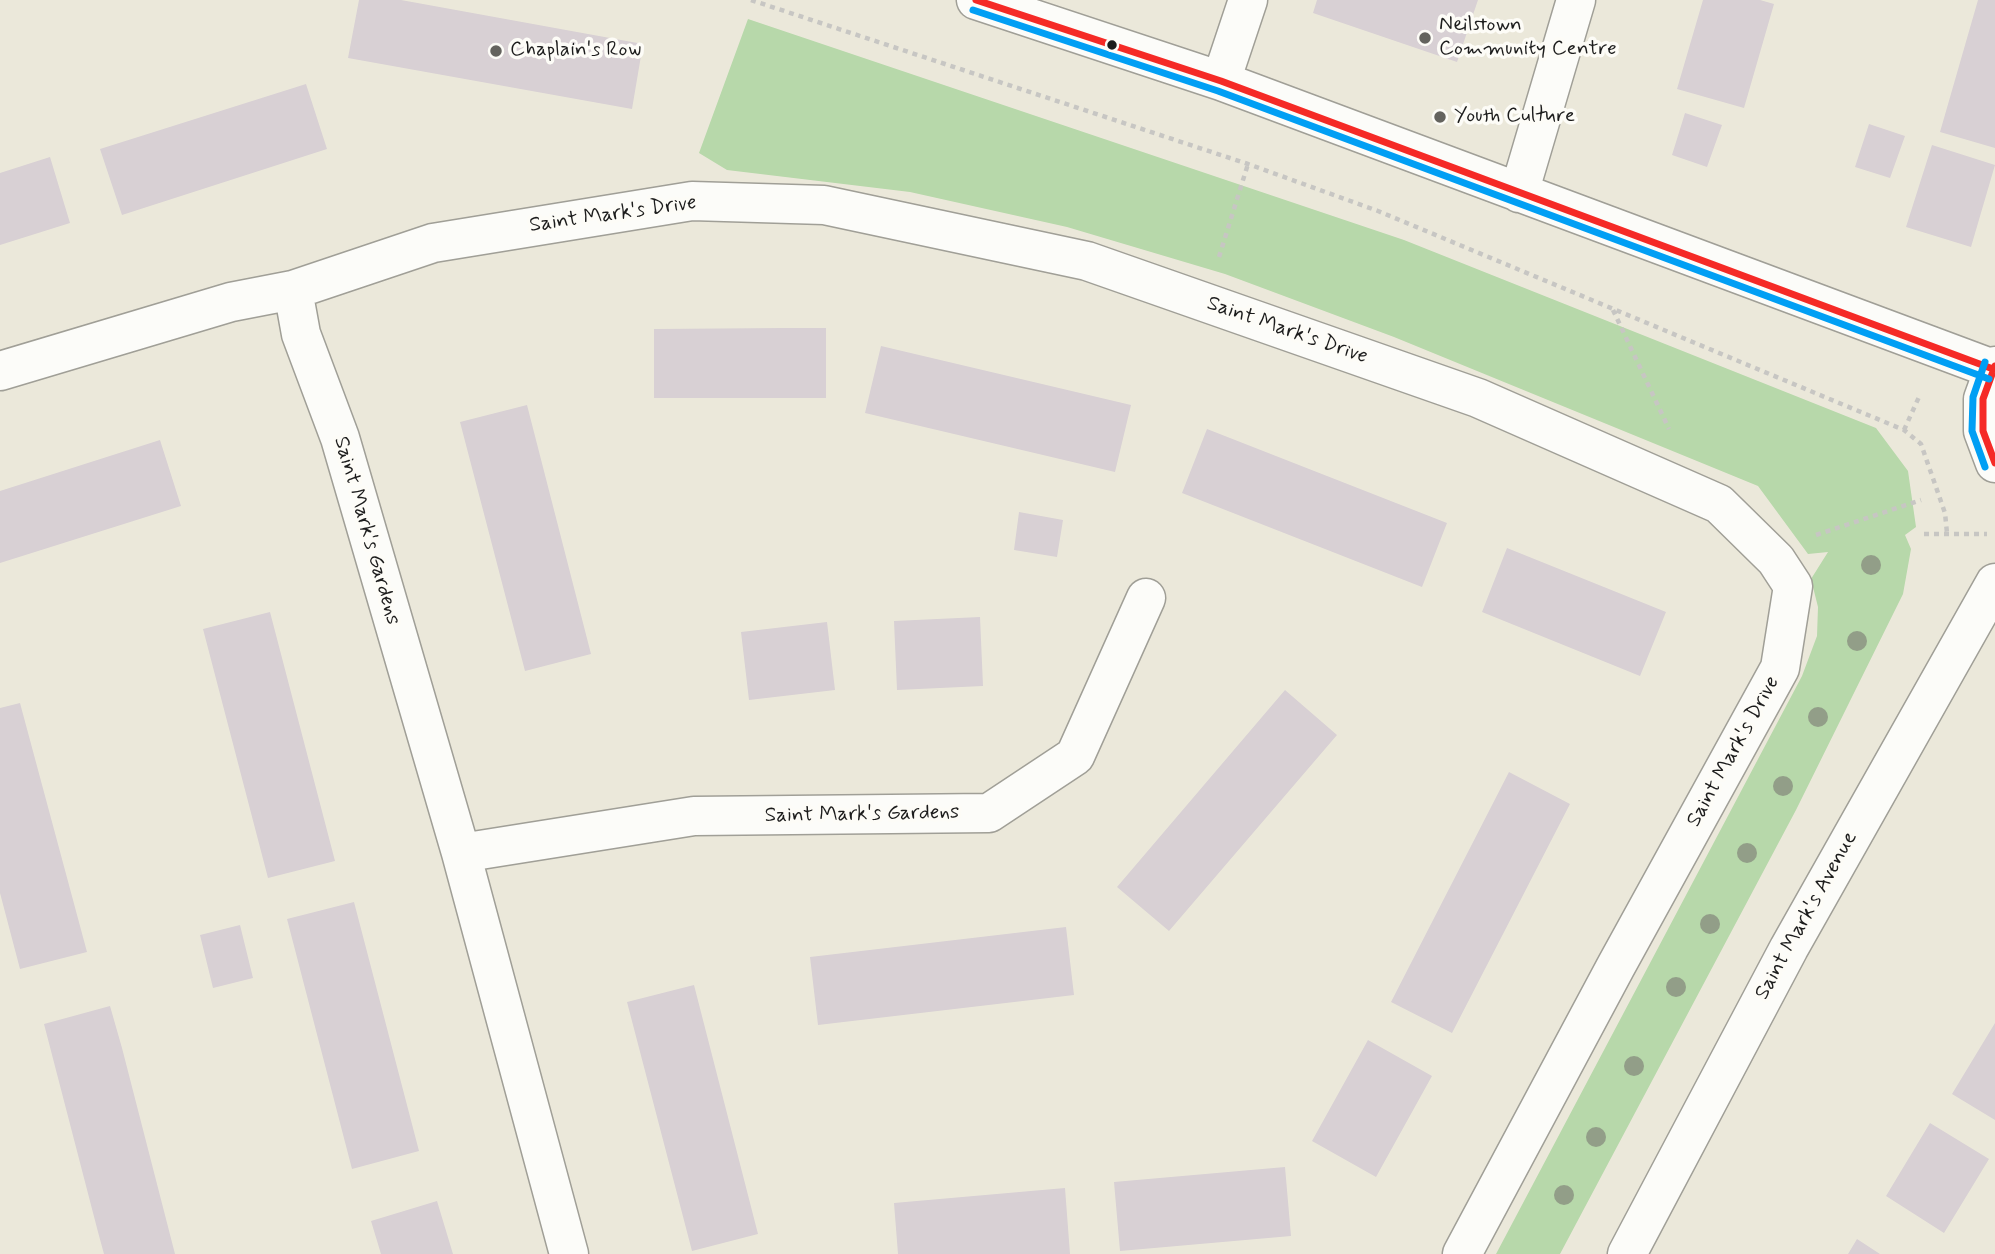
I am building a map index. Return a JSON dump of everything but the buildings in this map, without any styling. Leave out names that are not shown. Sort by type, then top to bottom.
[{"type":"street","points":[[976,0],[1220,81],[1994,368],[1983,399],[1983,431],[1995,463]]},
{"type":"street","points":[[1220,81],[1248,0]]},
{"type":"street","points":[[1519,193],[1576,0]]},
{"type":"street","name":"Saint Mark's Drive","points":[[0,371],[230,302],[293,290],[433,243],[692,201],[824,205],[1087,261],[1478,398],[1719,503],[1776,559],[1793,586],[1780,668],[1609,978],[1462,1254]]},
{"type":"street","name":"Saint Mark's Gardens","points":[[293,290],[301,334],[340,438],[461,853],[569,1254]]},
{"type":"street","name":"Saint Mark's Avenue","points":[[1627,1254],[1789,948],[1995,583]]},
{"type":"street","name":"Saint Mark's Gardens","points":[[461,853],[694,816],[989,813],[1075,756],[1146,598]]},
{"type":"path","points":[[751,0],[1248,164],[1377,211],[1904,430],[1921,444],[1945,513],[1947,533]]},
{"type":"path","points":[[1612,310],[1670,437]]},
{"type":"path","points":[[1904,430],[1919,397]]},
{"type":"path","points":[[1810,537],[1921,500]]},
{"type":"path","points":[[1924,534],[1995,534]]},
{"type":"green space","points":[[748,19],[1404,240],[1876,428],[1908,471],[1916,527],[1905,535],[1911,549],[1903,594],[1796,810],[1560,1254],[1496,1254],[1802,676],[1817,636],[1818,607],[1811,579],[1828,552],[1808,554],[1758,486],[1394,337],[1225,274],[1067,227],[910,192],[727,170],[699,153]]},
{"type":"transit line","points":[[976,0],[1221,81],[1993,369]]},
{"type":"transit line","points":[[973,10],[1218,91],[1989,379]]},
{"type":"transit line","points":[[1985,362],[1973,397],[1972,431],[1985,467]]},
{"type":"transit line","points":[[1995,366],[1983,399],[1983,431],[1995,463]]},
{"type":"place","name":"Neilstown Community Centre","points":[[1425,38]]},
{"type":"place","name":"Chaplain's Row","points":[[496,51]]},
{"type":"place","name":"Youth Culture","points":[[1440,117]]}]
